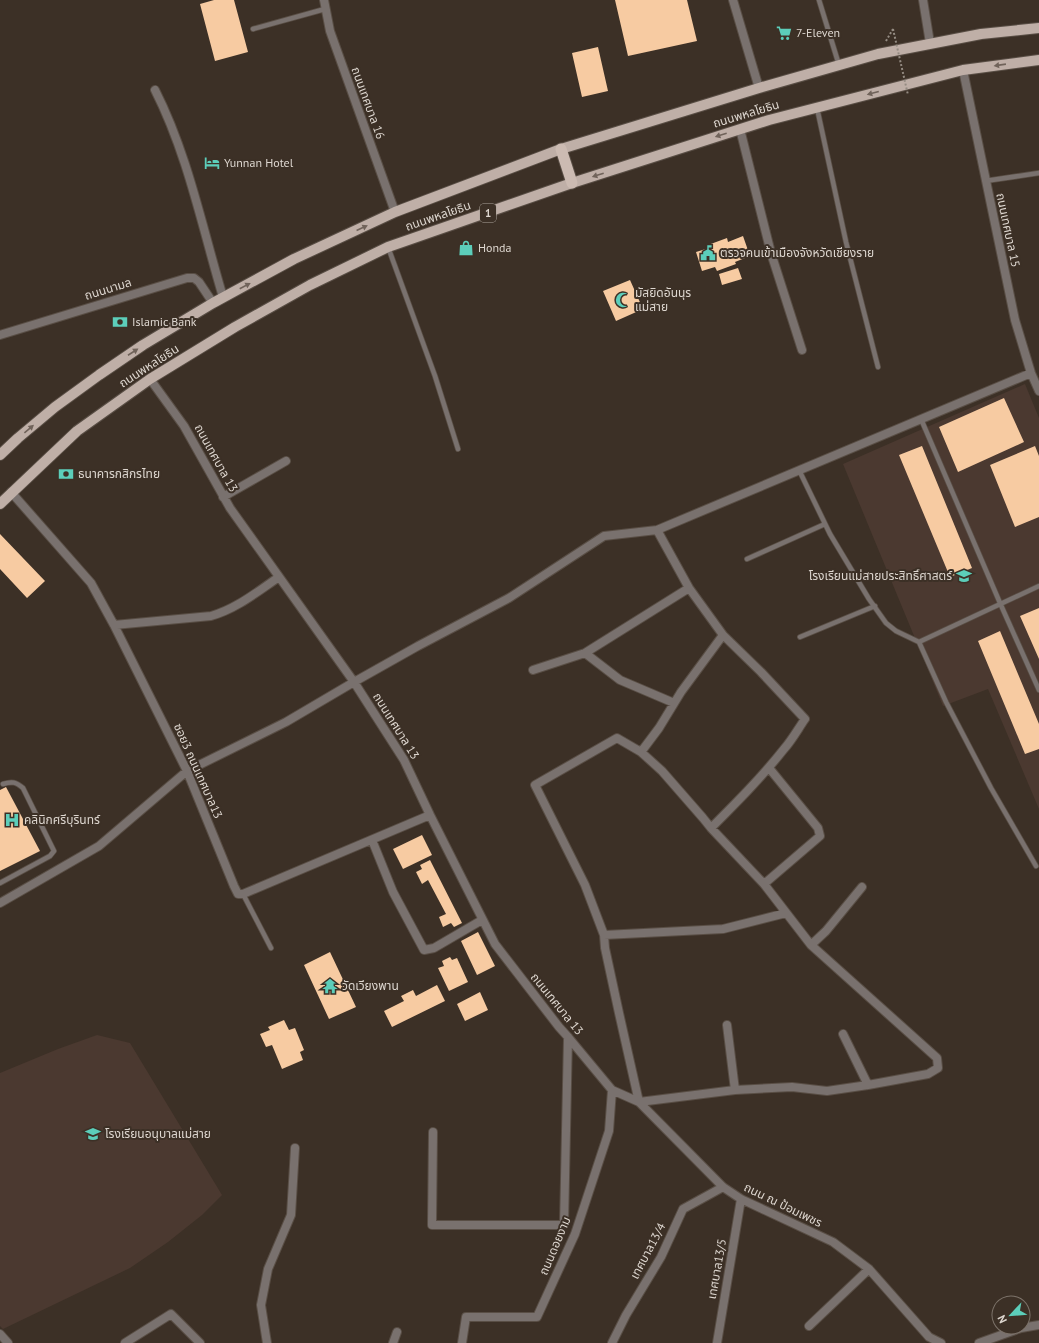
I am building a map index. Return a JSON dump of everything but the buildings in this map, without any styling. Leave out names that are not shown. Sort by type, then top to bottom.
[{"type":"highway","points":[[561,149],[572,183]]},
{"type":"main road","name":"ถนนพหลโยธิน","points":[[0,455],[55,407],[143,345],[223,297],[294,259],[395,212],[561,149],[759,88],[878,54],[981,34],[1039,28]]},
{"type":"main road","name":"ถนนพหลโยธิน","points":[[0,504],[77,431],[150,379],[310,285],[388,247],[572,183],[769,120],[963,70],[1039,60]]},
{"type":"street","name":"ถนนเทศบาล 16","points":[[324,0],[330,32],[395,212]]},
{"type":"street","points":[[733,0],[759,88]]},
{"type":"street","points":[[923,0],[930,43]]},
{"type":"street","name":"ถนนเทศบาล 15","points":[[963,70],[1015,320],[1031,373],[1039,391]]},
{"type":"street","points":[[155,90],[172,125],[184,159],[223,297]]},
{"type":"street","points":[[740,129],[771,253],[802,350]]},
{"type":"street","name":"ถนนนามล","points":[[0,335],[187,278],[194,278],[199,282],[213,303]]},
{"type":"street","points":[[0,903],[99,846],[186,771],[286,722],[354,682],[509,598],[604,536],[657,530],[1031,373]]},
{"type":"street","name":"ถนนเทศบาล 13","points":[[150,379],[184,426],[223,497],[354,682],[404,760],[495,944],[559,1027],[612,1090]]},
{"type":"street","points":[[223,497],[286,461]]},
{"type":"street","name":"ซอย3 ถนนเทศบาล13","points":[[11,492],[91,583],[186,771],[234,886],[238,894],[243,894]]},
{"type":"street","points":[[657,530],[689,588],[723,635],[761,672],[805,719],[769,768],[711,828]]},
{"type":"street","points":[[114,626],[211,616],[222,613],[231,609],[279,578]]},
{"type":"street","points":[[533,670],[585,653],[689,588]]},
{"type":"street","points":[[641,752],[723,635]]},
{"type":"street","points":[[585,653],[620,680],[674,703]]},
{"type":"street","points":[[617,738],[641,752],[662,771],[711,828],[764,884],[812,945],[937,1058],[938,1068],[928,1074],[827,1091],[792,1087],[735,1090],[639,1102],[617,1006],[605,948],[604,935],[585,885],[534,785],[617,738]]},
{"type":"street","points":[[764,884],[820,836],[818,828],[769,768]]},
{"type":"street","points":[[243,894],[430,815]]},
{"type":"street","points":[[372,840],[393,892],[424,950],[434,948],[482,920]]},
{"type":"street","points":[[812,945],[826,931],[862,887]]},
{"type":"street","points":[[604,935],[723,929],[786,913]]},
{"type":"street","points":[[727,1025],[735,1090]]},
{"type":"street","points":[[843,1034],[868,1085]]},
{"type":"street","points":[[433,1132],[432,1225],[564,1225],[568,1037]]},
{"type":"street","name":"ถนน ณ ป้อมเพชร","points":[[612,1090],[639,1102],[723,1187],[741,1199],[833,1242],[869,1269],[929,1337],[941,1343]]},
{"type":"street","name":"ถนนดอยงาม","points":[[462,1343],[466,1317],[537,1317],[574,1234],[610,1131],[612,1090]]},
{"type":"street","points":[[267,1343],[261,1305],[268,1269],[291,1215],[295,1148]]},
{"type":"street","name":"เทศบาล13/4","points":[[612,1343],[626,1315],[661,1257],[683,1210],[723,1187]]},
{"type":"street","name":"เทศบาล13/5","points":[[716,1343],[741,1199]]},
{"type":"street","points":[[809,1326],[869,1269]]},
{"type":"street","points":[[125,1343],[171,1314],[200,1343]]},
{"type":"street","points":[[979,1343],[1021,1328],[1039,1324]]},
{"type":"street","points":[[393,1343],[397,1332]]},
{"type":"street","points":[[0,1334],[8,1343]]},
{"type":"lane","points":[[819,0],[839,66]]},
{"type":"lane","points":[[253,29],[325,9]]},
{"type":"lane","points":[[817,107],[846,242],[878,367]]},
{"type":"lane","points":[[985,181],[1039,173]]},
{"type":"lane","points":[[388,247],[435,376],[458,449]]},
{"type":"lane","points":[[921,419],[1039,690]]},
{"type":"lane","points":[[799,470],[830,534],[886,624],[896,631],[919,642],[946,702],[991,788],[1036,866]]},
{"type":"lane","points":[[747,559],[826,524]]},
{"type":"lane","points":[[919,642],[1039,586]]},
{"type":"lane","points":[[800,637],[875,606]]},
{"type":"lane","points":[[0,883],[50,856],[54,851],[23,788],[17,783],[11,782],[3,784]]},
{"type":"lane","points":[[243,894],[271,948]]},
{"type":"path","points":[[894,29],[908,95]]},
{"type":"shaded area","name":"โรงเรียนแม่สายประสิทธิ์ศาสตร์","points":[[1025,384],[1039,418],[1039,809],[988,689],[943,706],[843,464]]},
{"type":"shaded area","name":"โรงเรียนอนุบาลแม่สาย","points":[[97,1035],[130,1043],[222,1195],[202,1215],[168,1242],[130,1268],[3,1329],[0,1326],[0,1073]]},
{"type":"place","name":"7-Eleven","points":[[784,33]]},
{"type":"place","name":"Yunnan Hotel","points":[[212,163]]},
{"type":"place","name":"Honda","points":[[466,248]]},
{"type":"place","name":"ตรวจคนเข้าเมืองจังหวัดเชียงราย","points":[[708,253]]},
{"type":"place","name":"มัสยิดอันนุร แม่สาย","points":[[623,300]]},
{"type":"place","name":"Islamic Bank","points":[[120,322]]},
{"type":"place","name":"ธนาคารกสิกรไทย","points":[[66,474]]},
{"type":"place","name":"โรงเรียนแม่สายประสิทธิ์ศาสตร์","points":[[964,576]]},
{"type":"place","name":"คลินิกศรีบุรินทร์","points":[[12,820]]},
{"type":"place","name":"วัดเวียงพาน","points":[[330,986]]},
{"type":"place","name":"โรงเรียนอนุบาลแม่สาย","points":[[93,1134]]}]
